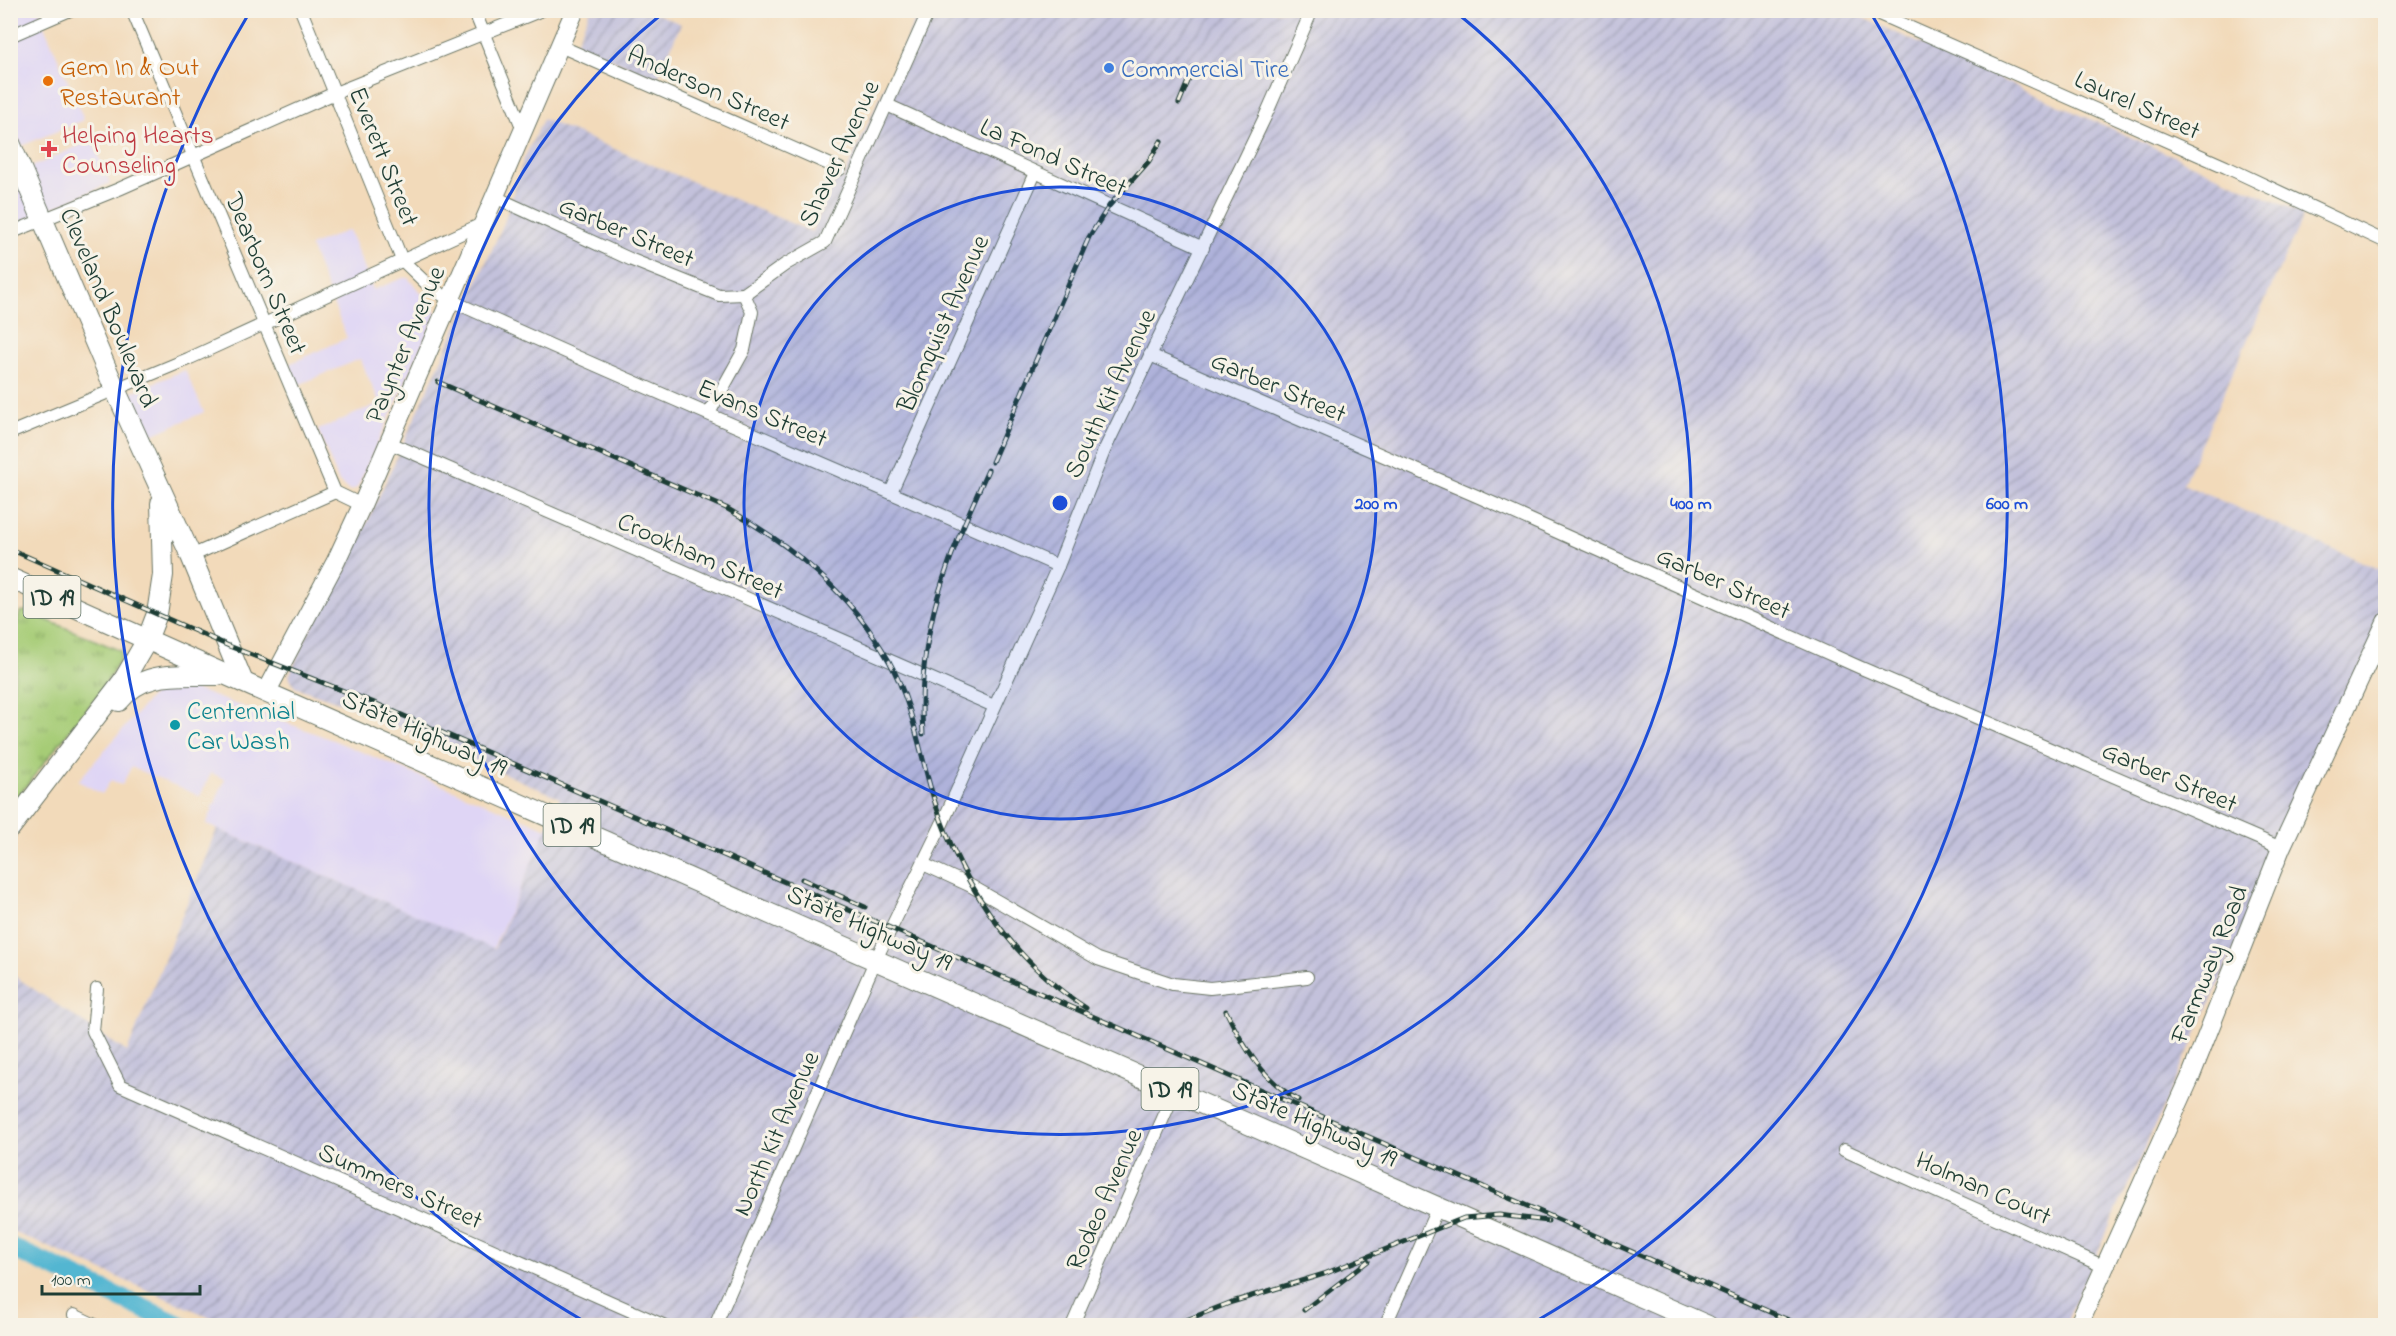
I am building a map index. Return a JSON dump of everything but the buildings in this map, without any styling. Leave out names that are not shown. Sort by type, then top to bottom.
[{"type":"main road","name":"Paynter Avenue","points":[[267,691],[336,561],[362,505],[575,10]]},
{"type":"main road","name":"Cleveland Boulevard","points":[[10,143],[160,492],[191,556],[243,682]]},
{"type":"main road","points":[[10,828],[123,681],[147,640],[157,614],[163,575],[160,492]]},
{"type":"main road","name":"State Highway 19","points":[[10,578],[1708,1326]]},
{"type":"main road","name":"Farmway Road","points":[[2078,1326],[2190,1078],[2281,849],[2385,622]]},
{"type":"main road","points":[[10,841],[131,688],[148,678],[160,676],[224,674]]},
{"type":"street","points":[[10,36],[70,10]]},
{"type":"street","name":"Dearborn Street","points":[[132,10],[335,492]]},
{"type":"street","name":"Everett Street","points":[[301,10],[402,260],[430,287],[450,300]]},
{"type":"street","points":[[474,10],[524,132]]},
{"type":"street","points":[[10,233],[336,93],[542,10]]},
{"type":"street","name":"Shaver Avenue","points":[[744,294],[786,264],[825,242],[929,10]]},
{"type":"street","name":"South Kit Avenue","points":[[876,959],[923,864],[1058,566],[1104,451],[1203,248],[1312,10]]},
{"type":"street","name":"Laurel Street","points":[[1870,10],[2226,167],[2385,242]]},
{"type":"street","name":"Anderson Street","points":[[560,46],[840,169]]},
{"type":"street","name":"La Fond Street","points":[[887,105],[1203,248]]},
{"type":"street","name":"Blomquist Avenue","points":[[891,492],[1035,173]]},
{"type":"street","name":"Garber Street","points":[[495,197],[632,260],[719,295],[744,294]]},
{"type":"street","points":[[10,433],[265,324],[484,223]]},
{"type":"street","points":[[709,413],[744,350],[752,312],[744,294]]},
{"type":"street","name":"Evans Street","points":[[450,300],[586,363],[709,413],[1058,566]]},
{"type":"street","name":"Garber Street","points":[[1150,356],[1479,497],[1859,668],[2281,849]]},
{"type":"street","name":"Crookham Street","points":[[390,443],[994,706]]},
{"type":"street","points":[[191,556],[335,492],[362,505]]},
{"type":"street","points":[[923,864],[971,886],[1098,959],[1173,984],[1210,988],[1307,977]]},
{"type":"street","name":"North Kit Avenue","points":[[715,1326],[876,959]]},
{"type":"street","name":"Summers Street","points":[[97,988],[93,1031],[120,1085],[665,1326]]},
{"type":"street","name":"Rodeo Avenue","points":[[1072,1326],[1175,1091]]},
{"type":"street","name":"Holman Court","points":[[1844,1150],[2105,1267]]},
{"type":"street","points":[[1385,1326],[1438,1207]]},
{"type":"street","points":[[74,1315],[97,1326]]},
{"type":"shaded area","points":[[11,11],[47,11],[39,14],[84,120],[21,146],[11,121]]},
{"type":"shaded area","points":[[590,11],[651,11],[681,24],[657,79],[576,43]]},
{"type":"shaded area","points":[[919,11],[1847,11],[2304,214],[2183,484],[2385,572],[2385,615],[2065,1325],[228,1325],[11,1231],[10,973],[127,1052],[217,829],[494,949],[560,798],[353,707],[295,687],[289,676],[306,637],[343,575],[504,223],[523,161],[543,119],[812,232],[837,176],[843,179]]},
{"type":"shaded area","points":[[92,140],[110,183],[11,226],[10,166],[14,175]]},
{"type":"shaded area","points":[[349,230],[373,290],[408,278],[434,308],[436,315],[357,488],[350,491],[339,482],[318,430],[380,403],[360,359],[298,385],[289,364],[347,338],[310,246]]},
{"type":"shaded area","points":[[185,370],[204,412],[145,438],[127,394]]},
{"type":"shaded area","points":[[172,681],[333,740],[547,829],[493,949],[206,824],[225,779],[211,773],[200,796],[131,767],[122,785],[111,780],[102,794],[78,781],[157,690]]},
{"type":"green space","points":[[25,611],[121,651],[120,660],[101,691],[11,805],[10,709],[16,667],[15,630],[20,612]]},
{"type":"waterway","points":[[10,1247],[181,1326]]},
{"type":"railway","points":[[1179,103],[1194,67]]},
{"type":"railway","points":[[992,462],[1089,237],[1109,206],[1149,161],[1161,141]]},
{"type":"railway","points":[[438,382],[726,508],[797,555],[838,592],[874,636],[897,676],[918,738],[941,819],[970,882],[988,911],[1032,965],[1086,1008]]},
{"type":"railway","points":[[923,734],[924,662],[930,629],[948,566],[988,470]]},
{"type":"railway","points":[[10,549],[229,646],[372,702],[1802,1326]]},
{"type":"railway","points":[[802,879],[865,907]]},
{"type":"railway","points":[[1226,1011],[1255,1061],[1274,1083],[1298,1100]]},
{"type":"railway","points":[[1171,1326],[1232,1302],[1324,1274],[1464,1218],[1499,1215],[1548,1221]]},
{"type":"railway","points":[[1304,1310],[1368,1261]]},
{"type":"place","name":"Commercial Tire","points":[[1109,68]]},
{"type":"place","name":"Gem In & Out Restaurant","points":[[48,81]]},
{"type":"place","name":"Helping Hearts Counseling","points":[[49,149]]},
{"type":"place","name":"Centennial Car Wash","points":[[175,725]]}]
